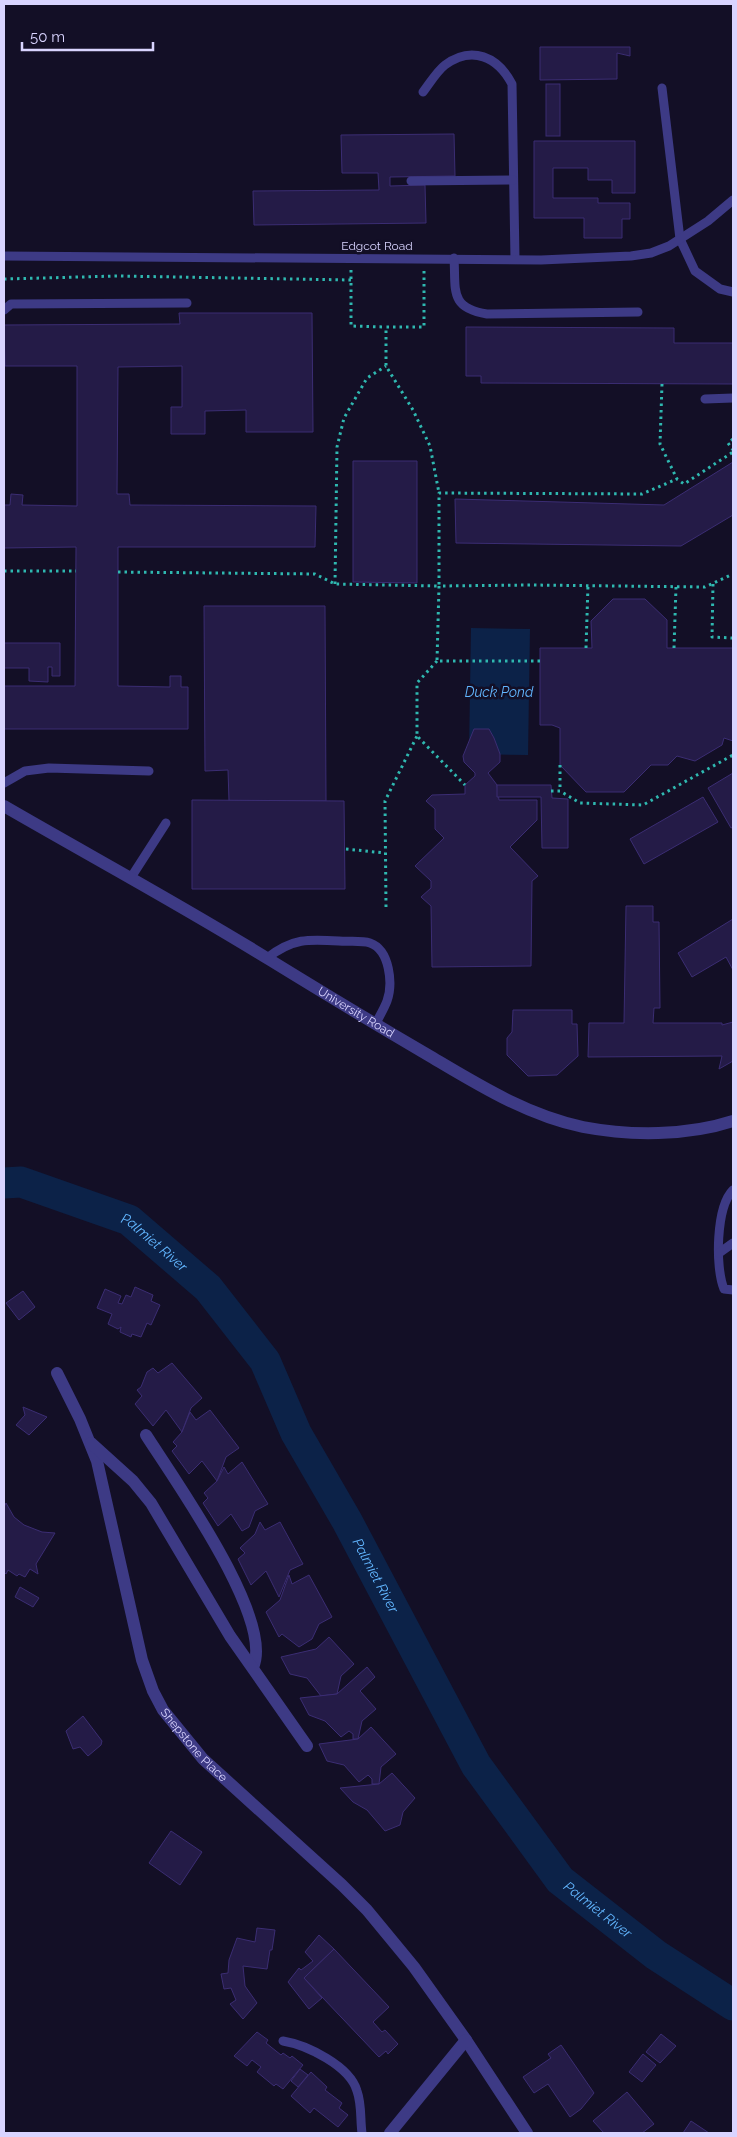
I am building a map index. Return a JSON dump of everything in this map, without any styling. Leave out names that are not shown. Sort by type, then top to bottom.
[{"type":"street","name":"University Road","points":[[4,806],[267,958],[375,1025],[484,1089],[521,1107],[582,1126],[619,1132],[661,1132],[702,1128],[733,1121]]},
{"type":"street","name":"Shepstone Place","points":[[57,1373],[91,1443],[103,1484],[142,1660],[153,1691],[163,1710],[203,1760],[367,1910],[414,1967],[466,2040],[527,2133]]},
{"type":"street","points":[[146,1435],[233,1575],[257,1641],[257,1658],[253,1667]]},
{"type":"street","points":[[91,1443],[133,1481],[151,1503],[225,1629],[307,1746]]},
{"type":"street","points":[[390,2133],[466,2040]]},
{"type":"lane","points":[[424,92],[444,66],[458,56],[484,57],[495,61],[504,69],[512,84],[515,259]]},
{"type":"lane","points":[[662,88],[680,239],[695,271],[720,289],[733,292]]},
{"type":"lane","points":[[411,181],[513,180]]},
{"type":"lane","name":"Edgcot Road","points":[[4,256],[586,259],[631,256],[651,253],[680,239],[708,221],[733,200]]},
{"type":"lane","points":[[454,258],[457,296],[461,305],[469,311],[487,314],[638,312]]},
{"type":"lane","points":[[4,310],[11,304],[187,303]]},
{"type":"lane","points":[[705,399],[733,398]]},
{"type":"lane","points":[[4,783],[25,771],[49,768],[149,771]]},
{"type":"lane","points":[[130,879],[166,824]]},
{"type":"lane","points":[[267,958],[282,947],[302,940],[370,943],[379,950],[386,961],[389,977],[388,1000],[375,1025]]},
{"type":"lane","points":[[733,1190],[727,1196],[723,1205],[719,1253],[721,1280],[724,1288],[733,1290]]},
{"type":"lane","points":[[719,1253],[733,1243]]},
{"type":"lane","points":[[283,2041],[305,2047],[333,2063],[350,2077],[357,2090],[362,2133]]},
{"type":"path","points":[[351,259],[351,326],[386,327],[424,327],[424,259]]},
{"type":"path","points":[[4,279],[118,276],[351,280]]},
{"type":"path","points":[[386,327],[386,366],[413,410],[430,446],[439,493],[437,661],[417,683],[417,736],[385,801],[386,907]]},
{"type":"path","points":[[335,584],[337,447],[344,418],[367,378],[386,366]]},
{"type":"path","points":[[662,384],[660,444],[677,478],[684,484],[733,451],[728,442],[733,439]]},
{"type":"path","points":[[439,493],[642,494],[677,478]]},
{"type":"path","points":[[4,571],[76,572]]},
{"type":"path","points":[[118,572],[315,574],[335,584],[676,587],[705,587],[733,574]]},
{"type":"path","points":[[713,584],[712,637],[733,638]]},
{"type":"path","points":[[586,648],[588,585]]},
{"type":"path","points":[[674,648],[676,587]]},
{"type":"path","points":[[437,661],[540,661]]},
{"type":"path","points":[[417,736],[465,785]]},
{"type":"path","points":[[551,791],[560,791],[580,803],[644,805],[733,755]]},
{"type":"path","points":[[560,765],[560,791]]},
{"type":"path","points":[[346,849],[385,853]]},
{"type":"water","name":"Duck Pond","points":[[471,628],[530,629],[528,755],[469,754]]},
{"type":"building","points":[[540,47],[630,47],[630,56],[617,53],[617,79],[540,80]]},
{"type":"building","points":[[546,84],[560,84],[560,136],[546,136]]},
{"type":"building","points":[[454,134],[455,176],[390,177],[390,186],[425,185],[426,223],[254,225],[253,191],[379,190],[378,173],[342,173],[341,135]]},
{"type":"building","points":[[534,141],[635,141],[635,193],[612,193],[612,180],[588,180],[588,168],[553,168],[553,198],[598,198],[598,203],[630,203],[630,219],[622,219],[622,238],[584,238],[584,218],[534,218]]},
{"type":"building","points":[[179,313],[312,313],[313,432],[246,432],[246,410],[205,411],[205,434],[171,434],[171,407],[182,407],[182,366],[118,367],[117,494],[129,494],[130,505],[316,506],[315,547],[118,547],[118,686],[170,687],[170,676],[181,676],[181,687],[188,687],[188,729],[4,729],[4,686],[75,686],[76,547],[4,548],[4,505],[10,505],[11,494],[23,495],[22,505],[77,506],[77,366],[5,366],[4,325],[180,324]]},
{"type":"building","points":[[466,327],[674,328],[674,343],[733,343],[733,384],[481,383],[481,376],[466,376]]},
{"type":"building","points":[[353,461],[417,461],[417,583],[353,582]]},
{"type":"building","points":[[733,462],[733,515],[681,546],[456,543],[455,499],[664,505]]},
{"type":"building","points":[[613,599],[645,599],[667,620],[667,648],[733,648],[733,741],[724,738],[722,745],[695,761],[677,756],[668,765],[651,765],[624,792],[586,792],[560,765],[560,728],[552,725],[540,725],[540,648],[592,648],[591,621]]},
{"type":"building","points":[[204,606],[325,606],[326,801],[229,801],[228,770],[205,771]]},
{"type":"building","points":[[4,643],[60,643],[60,676],[52,676],[52,667],[48,667],[48,682],[29,681],[29,668],[4,668]]},
{"type":"building","points":[[474,729],[489,729],[500,754],[500,762],[488,773],[497,785],[499,800],[537,800],[537,820],[510,847],[538,876],[532,881],[531,966],[432,967],[431,906],[421,897],[431,888],[431,881],[415,866],[444,838],[435,829],[435,809],[426,801],[432,795],[465,794],[465,785],[475,776],[475,773],[464,762],[463,756]]},
{"type":"building","points":[[733,773],[733,827],[731,828],[708,788]]},
{"type":"building","points":[[497,785],[551,785],[552,798],[568,799],[568,848],[542,848],[541,797],[497,797]]},
{"type":"building","points":[[703,797],[718,822],[644,864],[630,839]]},
{"type":"building","points":[[192,800],[344,801],[345,889],[192,889]]},
{"type":"building","points":[[626,906],[653,906],[653,922],[659,922],[660,1008],[654,1008],[653,1023],[722,1023],[722,1025],[733,1022],[733,1061],[719,1069],[722,1056],[588,1057],[589,1023],[624,1023]]},
{"type":"building","points":[[733,919],[733,970],[726,957],[692,977],[678,953]]},
{"type":"building","points":[[513,1010],[572,1010],[572,1024],[577,1024],[578,1056],[557,1075],[528,1076],[507,1055],[507,1038],[512,1032]]},
{"type":"building","points":[[135,1287],[153,1295],[151,1301],[160,1305],[151,1325],[147,1323],[141,1337],[132,1334],[131,1337],[120,1332],[121,1327],[118,1329],[108,1324],[112,1314],[97,1308],[105,1289],[121,1296],[118,1303],[122,1304],[126,1295],[131,1297]]},
{"type":"building","points":[[23,1291],[35,1307],[19,1320],[6,1303]]},
{"type":"building","points":[[172,1363],[202,1398],[191,1408],[182,1432],[166,1410],[153,1426],[135,1404],[142,1396],[137,1390],[141,1387],[147,1372],[153,1368],[158,1373]]},
{"type":"building","points":[[23,1407],[47,1417],[29,1435],[16,1425],[25,1415]]},
{"type":"building","points":[[210,1410],[239,1448],[226,1457],[217,1481],[202,1461],[189,1474],[172,1451],[177,1446],[173,1442],[182,1432],[190,1412],[196,1420]]},
{"type":"building","points":[[242,1462],[268,1504],[255,1511],[249,1527],[242,1531],[231,1514],[218,1526],[203,1503],[208,1498],[204,1493],[217,1481],[224,1467],[228,1474]]},
{"type":"building","points":[[6,1503],[14,1517],[24,1525],[42,1532],[55,1533],[36,1564],[38,1574],[30,1569],[25,1577],[19,1574],[17,1576],[8,1570],[6,1574],[4,1572],[4,1507]]},
{"type":"building","points":[[260,1522],[265,1530],[280,1522],[303,1564],[290,1570],[279,1597],[266,1571],[251,1585],[238,1559],[245,1553],[240,1548],[255,1534]]},
{"type":"building","points":[[289,1575],[292,1584],[309,1575],[332,1617],[319,1624],[312,1639],[299,1647],[282,1634],[279,1637],[266,1612],[280,1600]]},
{"type":"building","points":[[20,1587],[39,1598],[33,1607],[15,1597]]},
{"type":"building","points":[[329,1637],[354,1664],[341,1676],[337,1694],[321,1696],[307,1678],[290,1674],[281,1657],[316,1649]]},
{"type":"building","points":[[367,1667],[375,1677],[360,1691],[376,1709],[362,1721],[358,1739],[353,1739],[353,1734],[349,1731],[341,1737],[325,1721],[309,1715],[300,1698],[337,1694]]},
{"type":"building","points":[[83,1716],[102,1741],[101,1745],[88,1756],[80,1747],[73,1749],[66,1731]]},
{"type":"building","points":[[371,1727],[396,1754],[381,1767],[379,1784],[372,1784],[372,1779],[368,1775],[359,1782],[344,1765],[327,1761],[319,1744],[358,1739]]},
{"type":"building","points":[[392,1773],[415,1798],[403,1812],[400,1825],[385,1831],[367,1810],[353,1802],[340,1788],[379,1784]]},
{"type":"building","points":[[171,1831],[202,1852],[180,1885],[149,1863]]},
{"type":"building","points":[[257,1928],[275,1930],[272,1950],[270,1950],[267,1969],[243,1966],[245,1986],[257,2003],[243,2019],[230,2004],[236,2000],[231,1988],[224,1989],[221,1974],[228,1973],[229,1960],[237,1938],[255,1942]]},
{"type":"building","points":[[319,1935],[334,1949],[304,1978],[322,1998],[309,2009],[288,1982],[299,1968],[301,1970],[313,1961],[305,1952]]},
{"type":"building","points":[[334,1949],[389,2007],[373,2022],[382,2032],[385,2030],[398,2044],[388,2054],[386,2051],[379,2057],[304,1978]]},
{"type":"building","points":[[257,2032],[268,2040],[266,2043],[281,2055],[283,2053],[290,2058],[292,2056],[303,2065],[283,2089],[276,2084],[274,2086],[257,2072],[261,2067],[252,2060],[247,2066],[234,2056]]},
{"type":"building","points":[[661,2034],[676,2046],[660,2063],[646,2052]]},
{"type":"building","points":[[561,2045],[594,2093],[581,2109],[570,2117],[548,2084],[534,2093],[523,2077],[551,2058],[548,2054]]},
{"type":"building","points":[[643,2054],[656,2065],[642,2082],[629,2072]]},
{"type":"building","points":[[300,2069],[308,2075],[298,2087],[291,2081]]},
{"type":"building","points":[[311,2072],[327,2087],[325,2090],[342,2103],[339,2108],[348,2115],[338,2127],[314,2108],[310,2113],[291,2096]]},
{"type":"building","points":[[627,2092],[654,2124],[642,2133],[604,2133],[593,2121]]},
{"type":"building","points":[[691,2121],[709,2133],[683,2133]]},
{"type":"waterway","name":"Palmiet River","points":[[4,1183],[21,1182],[129,1220],[208,1288],[265,1361],[296,1433],[347,1521],[476,1765],[560,1880],[656,1955],[733,2005]]}]
